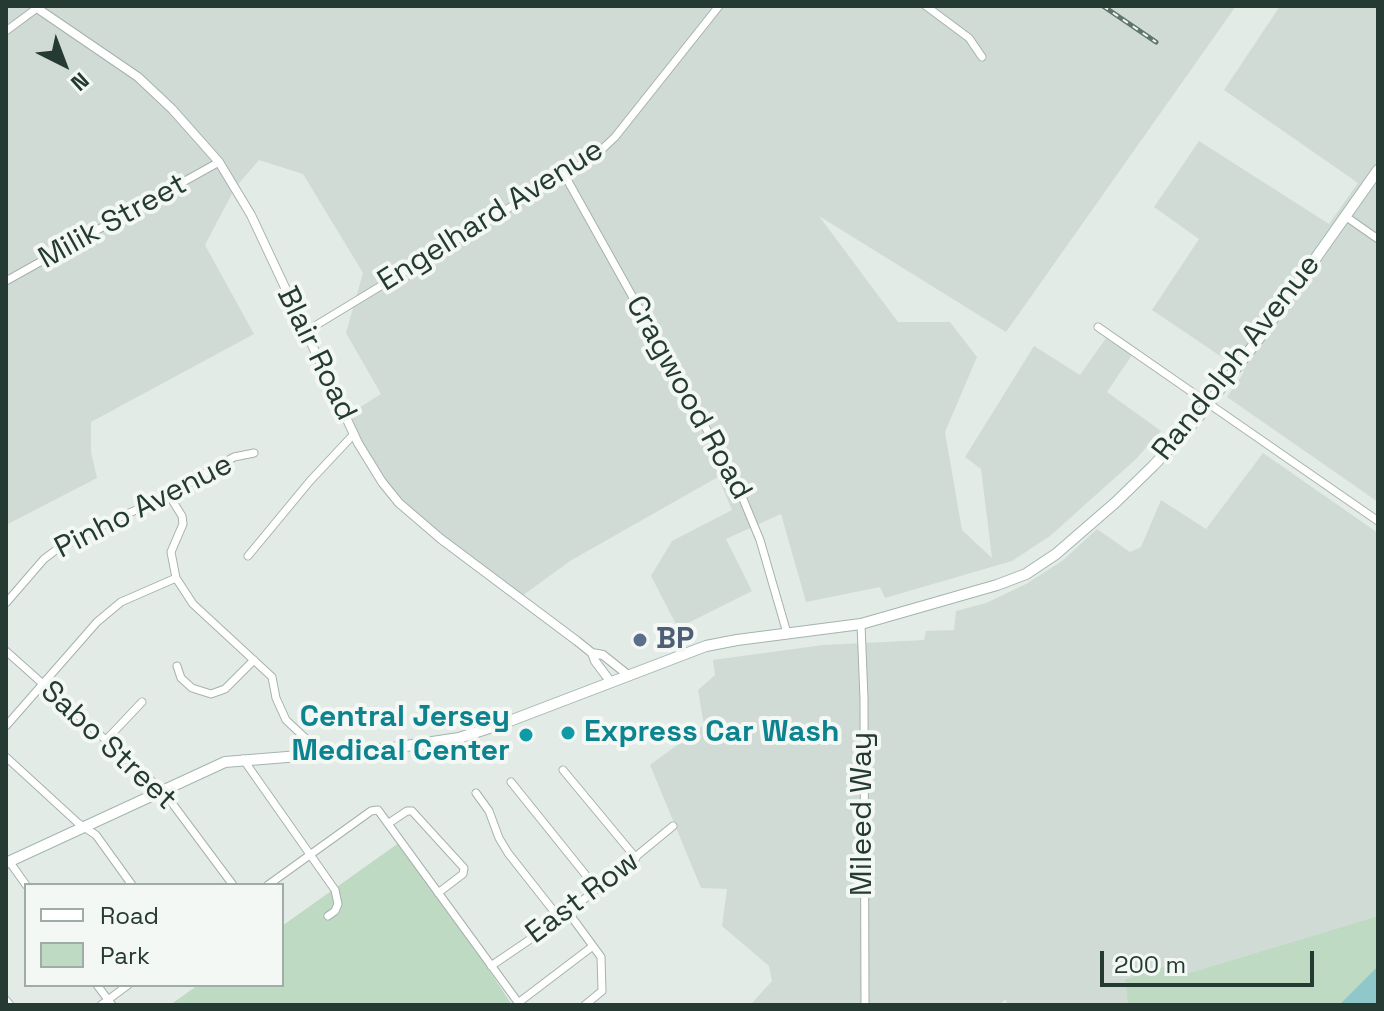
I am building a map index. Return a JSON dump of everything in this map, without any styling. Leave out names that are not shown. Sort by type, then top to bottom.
[{"type":"main road","name":"Randolph Avenue","points":[[8,862],[220,764],[243,759],[415,746],[459,738],[706,646],[861,624],[997,585],[1039,566],[1141,478],[1210,403],[1378,170]]},
{"type":"street","name":"Engelhard Avenue","points":[[305,332],[596,155],[615,137],[719,6]]},
{"type":"street","points":[[926,6],[969,38],[982,57]]},
{"type":"street","points":[[6,31],[35,7]]},
{"type":"street","name":"Blair Road","points":[[35,7],[138,77],[219,162],[251,215],[354,434],[382,482],[419,522],[592,653],[603,655],[628,675]]},
{"type":"street","name":"Milik Street","points":[[6,281],[219,162]]},
{"type":"street","name":"Cragwood Road","points":[[564,174],[736,482],[760,540],[787,633]]},
{"type":"street","points":[[1345,216],[1378,239]]},
{"type":"street","points":[[1098,327],[1378,521]]},
{"type":"street","points":[[248,556],[354,434]]},
{"type":"street","name":"Pinho Avenue","points":[[6,603],[44,559],[56,550],[169,495],[234,457],[254,453]]},
{"type":"street","points":[[169,495],[182,516],[183,524],[171,552],[176,578],[193,604],[272,677],[276,698],[286,720],[318,750],[319,755]]},
{"type":"street","points":[[6,726],[97,622],[121,602],[176,578]]},
{"type":"street","name":"Mileed Way","points":[[861,624],[865,1005]]},
{"type":"street","name":"Sabo Street","points":[[6,651],[163,791],[232,883]]},
{"type":"street","points":[[592,653],[610,681]]},
{"type":"street","points":[[177,666],[181,678],[192,688],[211,694],[225,689],[254,660]]},
{"type":"street","points":[[107,739],[142,702]]},
{"type":"street","points":[[6,757],[96,835],[131,883]]},
{"type":"street","points":[[243,759],[338,897],[335,911],[328,916]]},
{"type":"street","points":[[563,770],[636,858]]},
{"type":"street","points":[[511,782],[597,889]]},
{"type":"street","points":[[476,793],[489,811],[508,853],[560,919]]},
{"type":"street","points":[[271,883],[371,811],[378,810],[519,1004],[593,946]]},
{"type":"street","points":[[389,823],[412,811],[464,868],[463,874],[438,893]]},
{"type":"street","name":"East Row","points":[[491,966],[560,919],[673,826]]},
{"type":"street","points":[[8,862],[24,883]]},
{"type":"street","points":[[568,912],[601,957],[602,991],[585,1005]]},
{"type":"street","points":[[107,1003],[126,987]]},
{"type":"street","points":[[6,1000],[10,1005]]},
{"type":"shaded area","points":[[6,6],[1236,6],[1006,332],[819,216],[898,322],[950,322],[977,357],[945,432],[962,530],[992,558],[981,469],[965,457],[1034,346],[1080,375],[1106,338],[1132,355],[1107,392],[1161,431],[1135,460],[1050,536],[1012,561],[885,598],[880,587],[806,602],[781,514],[726,539],[752,591],[678,628],[651,576],[672,541],[732,510],[718,477],[570,561],[518,599],[390,493],[346,416],[381,394],[346,333],[363,273],[303,174],[259,160],[235,188],[205,245],[254,334],[91,422],[91,452],[97,478],[6,525]]},
{"type":"shaded area","points":[[1280,6],[1378,6],[1378,502],[1227,397],[1244,372],[1152,310],[1199,239],[1154,207],[1199,141],[1329,224],[1358,183],[1224,90]]},
{"type":"shaded area","points":[[1263,453],[1378,533],[1378,916],[1189,973],[1163,966],[1125,979],[1128,1005],[1007,1005],[1006,999],[999,1005],[750,1005],[772,981],[769,966],[722,926],[727,889],[701,888],[650,765],[704,725],[698,690],[715,675],[713,660],[823,645],[924,640],[926,631],[954,630],[956,611],[986,603],[1026,584],[1062,561],[1097,529],[1130,552],[1141,547],[1161,500],[1206,529]]},
{"type":"green space","points":[[400,842],[438,893],[512,1005],[170,1005],[195,987],[284,987],[284,925]]},
{"type":"green space","points":[[1378,916],[1378,966],[1339,1005],[1128,1005],[1125,979],[1164,966],[1189,973]]},
{"type":"water","points":[[1378,966],[1378,1005],[1339,1005]]},
{"type":"railway","points":[[1103,6],[1156,42]]},
{"type":"place","name":"BP","points":[[640,640]]},
{"type":"place","name":"Express Car Wash","points":[[568,733]]},
{"type":"place","name":"Central Jersey Medical Center","points":[[526,735]]}]
